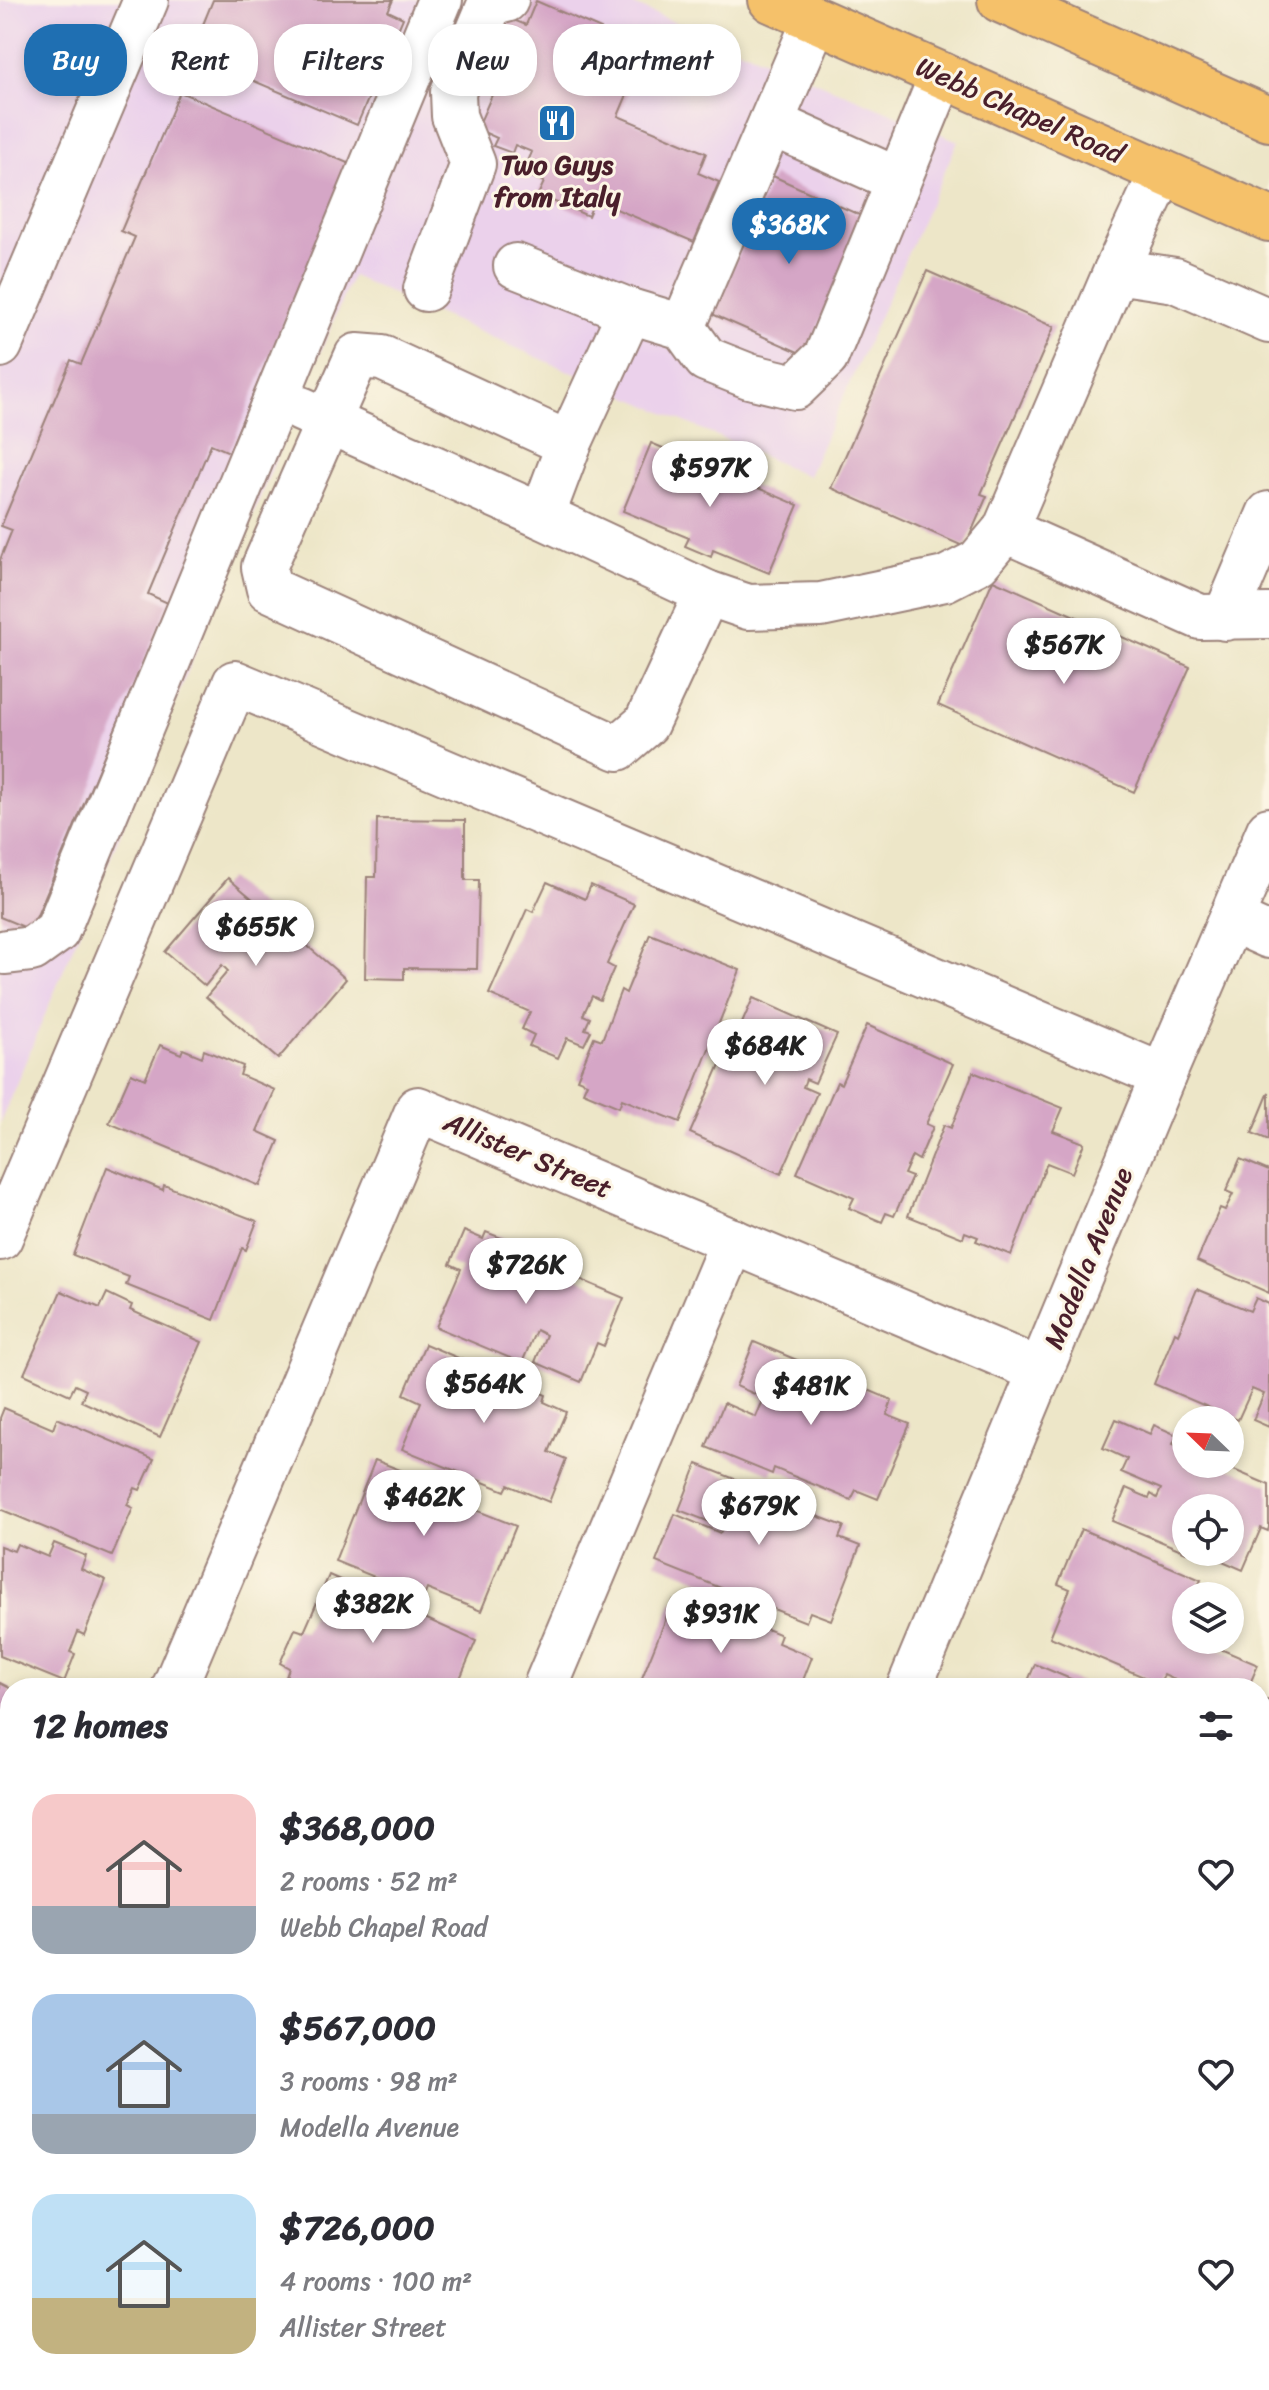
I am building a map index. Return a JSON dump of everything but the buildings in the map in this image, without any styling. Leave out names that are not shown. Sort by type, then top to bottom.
[{"type":"main road","name":"Webb Chapel Road","points":[[771,0],[1269,219]]},
{"type":"main road","points":[[1000,0],[1265,107]]},
{"type":"street","points":[[0,345],[146,0]]},
{"type":"street","points":[[2,956],[32,949],[57,931],[440,0]]},
{"type":"street","points":[[426,289],[473,164],[454,116],[453,92],[490,4],[506,0]]},
{"type":"street","points":[[683,327],[815,20]]},
{"type":"street","points":[[516,266],[630,311],[683,327],[706,359],[749,376],[795,387],[826,357],[942,75]]},
{"type":"street","points":[[771,123],[898,180]]},
{"type":"street","points":[[276,399],[542,516],[707,593],[748,607],[821,605],[945,579],[978,562],[1005,530],[1162,172]]},
{"type":"street","points":[[1116,271],[1175,280],[1269,321]]},
{"type":"street","points":[[542,516],[569,444],[630,311]]},
{"type":"street","points":[[569,444],[382,358],[357,356],[264,567],[269,589],[618,748],[646,724],[707,593]]},
{"type":"street","points":[[1225,618],[1269,514]]},
{"type":"street","points":[[1005,530],[1200,617],[1269,616]]},
{"type":"street","points":[[0,1238],[235,683],[1163,1076]]},
{"type":"street","name":"Modella Avenue","points":[[913,1678],[1163,1076],[1250,927],[1269,830]]},
{"type":"street","name":"Allister Street","points":[[178,1678],[418,1109],[1041,1371]]},
{"type":"street","points":[[549,1678],[733,1241]]},
{"type":"shaded area","points":[[0,0],[622,0],[679,24],[553,24],[553,96],[741,96],[741,50],[958,141],[808,476],[352,276],[0,1123]]},
{"type":"place","name":"Two Guys from Italy","points":[[557,123]]}]
